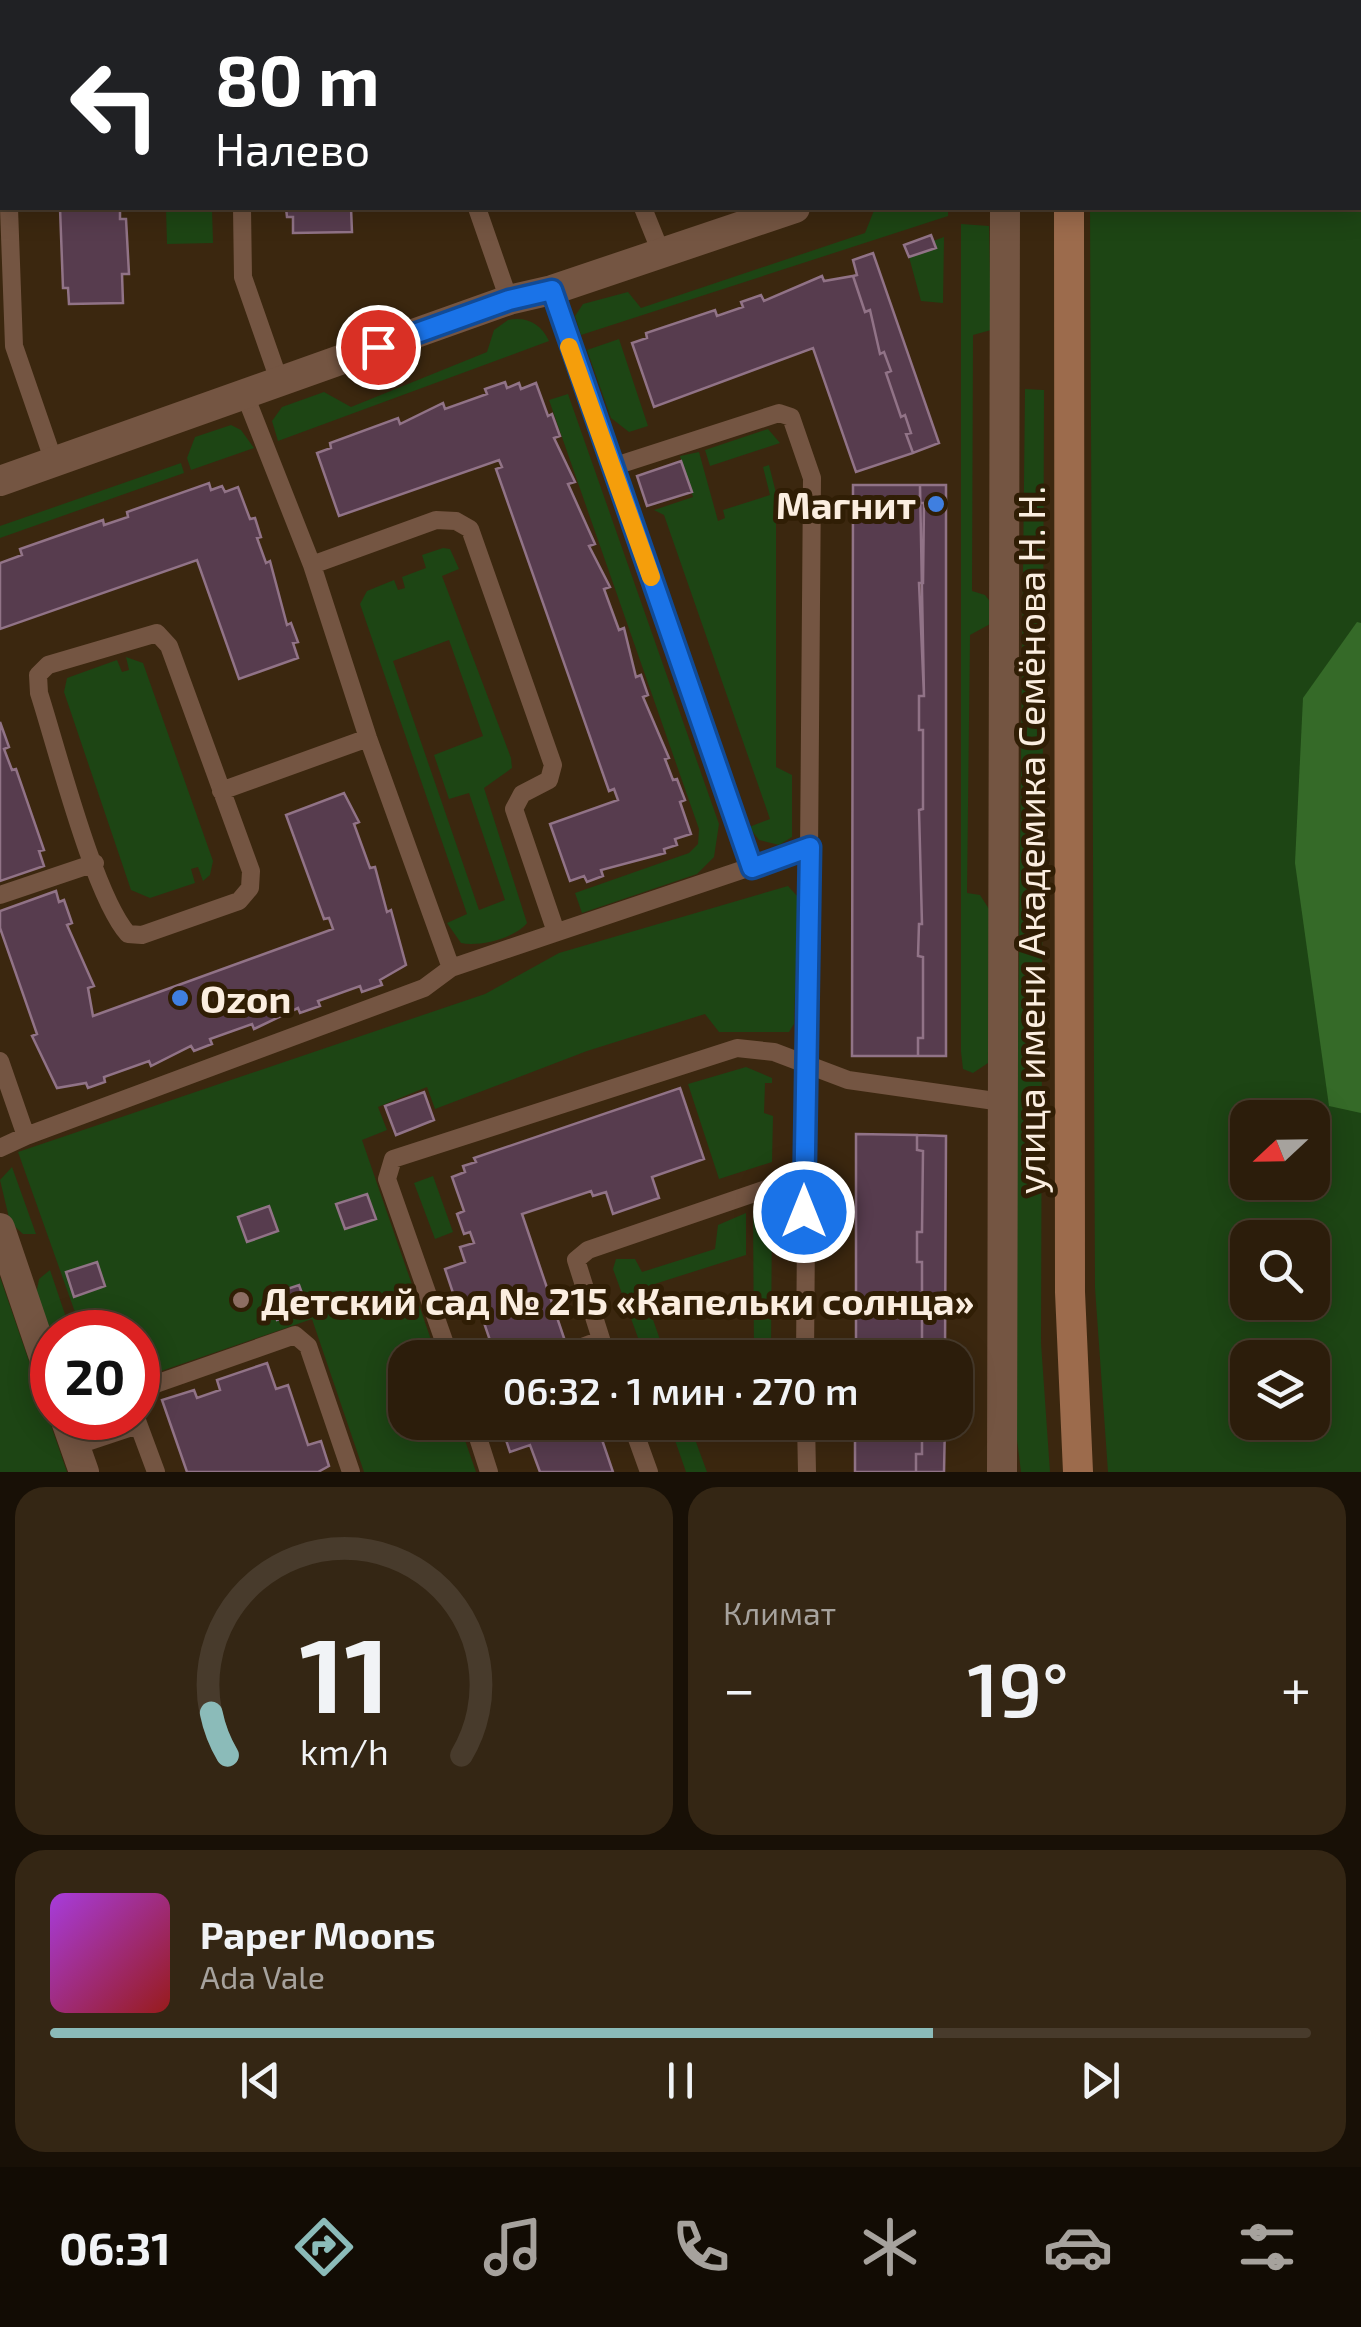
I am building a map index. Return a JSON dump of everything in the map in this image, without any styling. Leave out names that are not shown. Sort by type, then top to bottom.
[{"type":"main road","name":"улица имени Академика Семёнова Н. Н.","points":[[1069,210],[1070,1292],[1078,1472]]},
{"type":"street","points":[[0,482],[509,300],[552,290],[789,210]]},
{"type":"street","points":[[1002,1472],[1005,210]]},
{"type":"street","points":[[0,1228],[30,1316]]},
{"type":"lane","points":[[9,210],[14,346],[54,462]]},
{"type":"lane","points":[[242,210],[243,277],[280,382]]},
{"type":"lane","points":[[478,210],[509,300]]},
{"type":"lane","points":[[645,210],[662,254]]},
{"type":"lane","points":[[552,290],[752,868]]},
{"type":"lane","points":[[245,395],[312,565],[368,738],[451,968]]},
{"type":"lane","points":[[612,467],[778,413],[791,417],[812,478],[806,1340]]},
{"type":"lane","points":[[312,565],[436,520],[456,520],[470,530],[553,765],[549,780],[522,794],[514,809],[556,932]]},
{"type":"lane","points":[[157,633],[169,646],[222,791],[250,871],[250,888],[239,900],[142,935],[128,934],[118,923],[95,863],[39,693],[38,676],[48,665],[157,633]]},
{"type":"lane","points":[[222,791],[368,738]]},
{"type":"lane","points":[[0,1148],[424,988],[451,968],[810,847]]},
{"type":"lane","points":[[0,895],[95,863]]},
{"type":"lane","points":[[444,1340],[387,1179],[393,1159],[736,1048],[774,1052],[807,1068],[848,1080],[1002,1102]]},
{"type":"lane","points":[[0,1061],[26,1136]]},
{"type":"lane","points":[[601,1340],[576,1260],[588,1250],[804,1176]]},
{"type":"lane","points":[[160,1383],[295,1336],[308,1346],[351,1472]]},
{"type":"lane","points":[[144,1440],[156,1472]]},
{"type":"lane","points":[[479,1440],[489,1472]]},
{"type":"lane","points":[[637,1440],[649,1472]]},
{"type":"lane","points":[[806,1440],[807,1472]]},
{"type":"green space","points":[[166,210],[212,210],[213,243],[167,244]]},
{"type":"green space","points":[[874,210],[948,210],[948,216],[581,335],[575,316],[583,304],[628,292],[641,308],[865,233]]},
{"type":"green space","points":[[1090,210],[1361,210],[1361,1472],[1108,1472],[1095,1288]]},
{"type":"green space","points":[[961,224],[989,226],[991,330],[973,335],[972,591],[985,595],[992,604],[992,623],[970,635],[967,893],[980,895],[989,909],[988,1063],[973,1073],[963,1069],[961,1052]]},
{"type":"green space","points":[[944,237],[943,303],[921,301],[909,257],[935,248],[933,241]]},
{"type":"green space","points":[[508,320],[533,323],[549,341],[278,441],[272,421],[282,407],[324,392],[351,407],[487,352],[494,330]]},
{"type":"green space","points":[[619,339],[648,426],[629,432],[611,418],[587,350]]},
{"type":"green space","points":[[1025,389],[1044,390],[1041,1343],[1050,1472],[1021,1472],[1014,1416]]},
{"type":"green space","points":[[568,394],[719,824],[714,857],[697,874],[582,913],[575,893],[689,853],[698,844],[699,829],[549,400]]},
{"type":"green space","points":[[231,425],[241,430],[254,448],[191,470],[187,458],[195,437]]},
{"type":"green space","points":[[768,429],[780,443],[710,466],[705,450]]},
{"type":"green space","points":[[699,452],[718,521],[725,518],[723,510],[770,495],[763,467],[769,465],[776,493],[776,767],[792,775],[792,837],[779,845],[759,840],[749,827],[770,819],[664,515],[654,510],[693,497],[680,456]]},
{"type":"green space","points":[[181,463],[184,473],[0,538],[0,526]]},
{"type":"green space","points":[[450,549],[459,569],[442,576],[511,758],[512,768],[484,788],[527,923],[506,937],[487,942],[461,943],[447,923],[467,914],[360,604],[367,591],[394,580],[398,590],[405,588],[402,577],[426,568],[422,555]],"holes":[[[449,640],[483,736],[434,755],[449,799],[469,793],[505,900],[479,910],[393,661]]]},
{"type":"green space","points":[[1357,622],[1361,623],[1361,1113],[1330,1106],[1328,1100],[1295,863],[1303,698]]},
{"type":"green space","points":[[126,657],[143,663],[213,861],[210,875],[203,881],[198,867],[191,869],[195,883],[150,898],[131,890],[64,692],[67,678],[117,660],[122,672],[129,670]]},
{"type":"green space","points":[[788,886],[798,897],[794,1024],[789,1032],[719,1032],[705,1014],[587,1051],[435,1109],[427,1087],[378,1107],[387,1130],[362,1140],[431,1340],[388,1340],[388,1440],[465,1440],[476,1472],[364,1472],[312,1319],[160,1371],[160,1310],[74,1310],[18,1152],[485,994],[559,953]]},
{"type":"green space","points":[[746,1067],[772,1078],[772,1083],[765,1083],[764,1113],[773,1116],[772,1162],[719,1179],[688,1084]]},
{"type":"green space","points":[[12,1167],[36,1234],[23,1234],[10,1222],[0,1180]]},
{"type":"green space","points":[[433,1176],[453,1232],[435,1239],[414,1183]]},
{"type":"green space","points":[[772,1207],[771,1340],[754,1340],[753,1211]]},
{"type":"green space","points":[[746,1213],[746,1255],[642,1288],[660,1340],[639,1340],[613,1269],[616,1259],[635,1259],[642,1272],[715,1249],[718,1225]]},
{"type":"green space","points":[[50,1270],[64,1310],[41,1310],[36,1295],[39,1279]]},
{"type":"green space","points":[[0,1277],[30,1364],[30,1440],[56,1440],[67,1472],[0,1472]]},
{"type":"green space","points":[[675,1440],[695,1440],[707,1472],[686,1472]]},
{"type":"building","points":[[60,210],[120,210],[120,219],[126,219],[129,274],[122,274],[123,303],[69,304],[68,288],[63,288]]},
{"type":"building","points":[[286,210],[351,210],[352,232],[293,233],[293,217],[287,217]]},
{"type":"building","points":[[931,235],[936,248],[909,257],[904,245]]},
{"type":"building","points":[[873,253],[939,443],[913,453],[905,415],[901,417],[886,373],[891,371],[884,352],[880,354],[870,310],[865,312],[853,276],[857,275],[853,260]]},
{"type":"building","points":[[822,276],[824,281],[853,276],[865,312],[870,310],[880,354],[884,352],[891,371],[886,373],[901,417],[905,415],[913,453],[856,472],[813,348],[654,407],[632,343],[647,338],[646,333],[715,310],[717,316],[743,307],[741,302],[761,295],[764,301]]},
{"type":"building","points":[[505,382],[507,388],[519,383],[521,389],[536,383],[548,416],[552,414],[560,436],[554,438],[575,482],[568,484],[595,544],[589,546],[610,587],[604,589],[619,630],[624,628],[636,677],[641,675],[648,695],[643,697],[669,758],[665,759],[685,800],[680,802],[691,834],[675,839],[677,845],[664,849],[665,853],[601,870],[603,876],[587,882],[584,876],[570,881],[550,824],[618,800],[614,789],[609,791],[496,469],[502,467],[499,460],[339,516],[317,453],[331,448],[330,443],[398,418],[400,424],[443,403],[445,409],[487,394],[485,389]]},
{"type":"building","points":[[681,461],[692,492],[647,506],[637,476]]},
{"type":"building","points":[[209,483],[211,490],[222,486],[225,492],[238,487],[250,519],[255,518],[261,537],[257,538],[266,563],[270,561],[287,625],[291,623],[298,642],[293,643],[298,658],[239,679],[197,560],[0,629],[0,563],[22,555],[20,549],[103,520],[104,525],[128,517],[127,512]]},
{"type":"building","points":[[853,485],[920,485],[920,503],[924,503],[923,583],[919,583],[924,696],[919,696],[923,809],[919,810],[922,924],[918,956],[923,957],[923,1038],[918,1038],[918,1056],[852,1056]]},
{"type":"building","points":[[920,485],[946,485],[946,1056],[918,1056],[918,1038],[923,1038],[923,957],[918,956],[922,924],[919,810],[923,809],[919,696],[924,696]]},
{"type":"building","points":[[0,722],[9,747],[4,749],[12,770],[16,769],[44,850],[39,851],[44,866],[0,881]]},
{"type":"building","points":[[344,793],[359,822],[354,824],[370,868],[375,867],[387,912],[391,910],[406,965],[380,980],[382,985],[362,992],[360,986],[318,1001],[320,1006],[300,1013],[298,1008],[254,1029],[252,1024],[210,1039],[212,1044],[194,1051],[191,1046],[151,1066],[149,1061],[104,1077],[105,1082],[88,1088],[86,1083],[57,1088],[32,1036],[37,1034],[0,928],[0,911],[56,891],[59,902],[64,900],[72,923],[67,925],[94,986],[88,988],[93,1016],[333,929],[329,918],[324,919],[286,815]]},
{"type":"building","points":[[680,1088],[704,1159],[652,1177],[659,1198],[613,1214],[606,1192],[593,1196],[591,1191],[522,1214],[564,1338],[490,1340],[479,1308],[460,1314],[445,1269],[465,1262],[460,1247],[474,1243],[470,1232],[464,1234],[457,1214],[464,1211],[452,1177],[465,1172],[463,1166],[476,1162],[474,1158]]},
{"type":"building","points":[[424,1092],[434,1120],[396,1135],[385,1106]]},
{"type":"building","points":[[856,1134],[917,1135],[917,1150],[923,1151],[922,1232],[917,1232],[917,1262],[922,1262],[922,1340],[856,1340]]},
{"type":"building","points":[[917,1135],[946,1136],[945,1340],[922,1340],[922,1262],[917,1262],[917,1232],[922,1232],[923,1151],[917,1150]]},
{"type":"building","points":[[367,1194],[376,1219],[345,1229],[336,1204]]},
{"type":"building","points":[[269,1206],[278,1231],[247,1242],[238,1217]]},
{"type":"building","points":[[97,1262],[105,1286],[74,1297],[66,1272]]},
{"type":"building","points":[[299,1285],[308,1310],[277,1320],[269,1295]]},
{"type":"building","points":[[267,1363],[276,1389],[288,1385],[308,1445],[321,1441],[329,1466],[318,1472],[187,1472],[162,1400],[194,1390],[197,1398],[220,1390],[217,1380]]},
{"type":"building","points":[[506,1440],[602,1440],[613,1472],[540,1472],[530,1445],[510,1452]]},
{"type":"building","points":[[855,1440],[922,1440],[922,1454],[916,1454],[916,1472],[855,1472]]},
{"type":"building","points":[[922,1440],[945,1440],[944,1472],[916,1472],[916,1454],[922,1454]]},
{"type":"slow traffic","points":[[569,347],[651,577]]},
{"type":"place","name":"Магнит","points":[[936,504]]},
{"type":"place","name":"Ozon","points":[[180,998]]},
{"type":"place","name":"Детский сад № 215 «Капельки солнца»","points":[[241,1300]]},
{"type":"route","points":[[378,347],[509,300],[552,290],[752,868],[810,847],[804,1212]]}]
